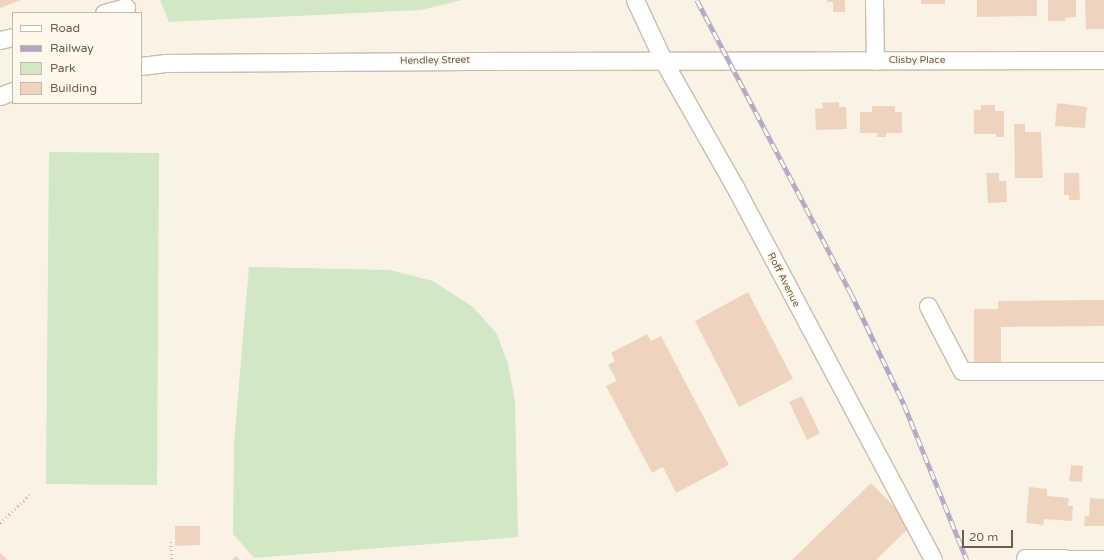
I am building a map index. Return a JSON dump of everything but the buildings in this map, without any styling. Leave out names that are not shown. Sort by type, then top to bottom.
[{"type":"street","name":"Roff Avenue","points":[[635,0],[664,62],[735,187],[933,560]]},
{"type":"street","points":[[874,0],[875,61]]},
{"type":"street","points":[[108,12],[125,7]]},
{"type":"street","points":[[0,40],[12,37]]},
{"type":"street","name":"Clisby Place","points":[[729,62],[1104,60]]},
{"type":"street","name":"Hendley Street","points":[[142,61],[729,62]]},
{"type":"street","points":[[0,96],[12,91]]},
{"type":"street","points":[[928,306],[962,371],[1104,371]]},
{"type":"street","points":[[1025,558],[1104,559]]},
{"type":"path","points":[[0,523],[30,494]]},
{"type":"path","points":[[171,542],[172,560]]},
{"type":"green space","points":[[160,0],[462,0],[421,10],[169,22]]},
{"type":"green space","points":[[49,152],[159,153],[157,485],[46,484]]},
{"type":"green space","points":[[249,267],[390,270],[433,281],[473,307],[497,334],[508,364],[515,401],[518,537],[254,558],[233,534],[234,443]]},
{"type":"railway","points":[[697,0],[851,293],[904,404],[967,560]]}]
